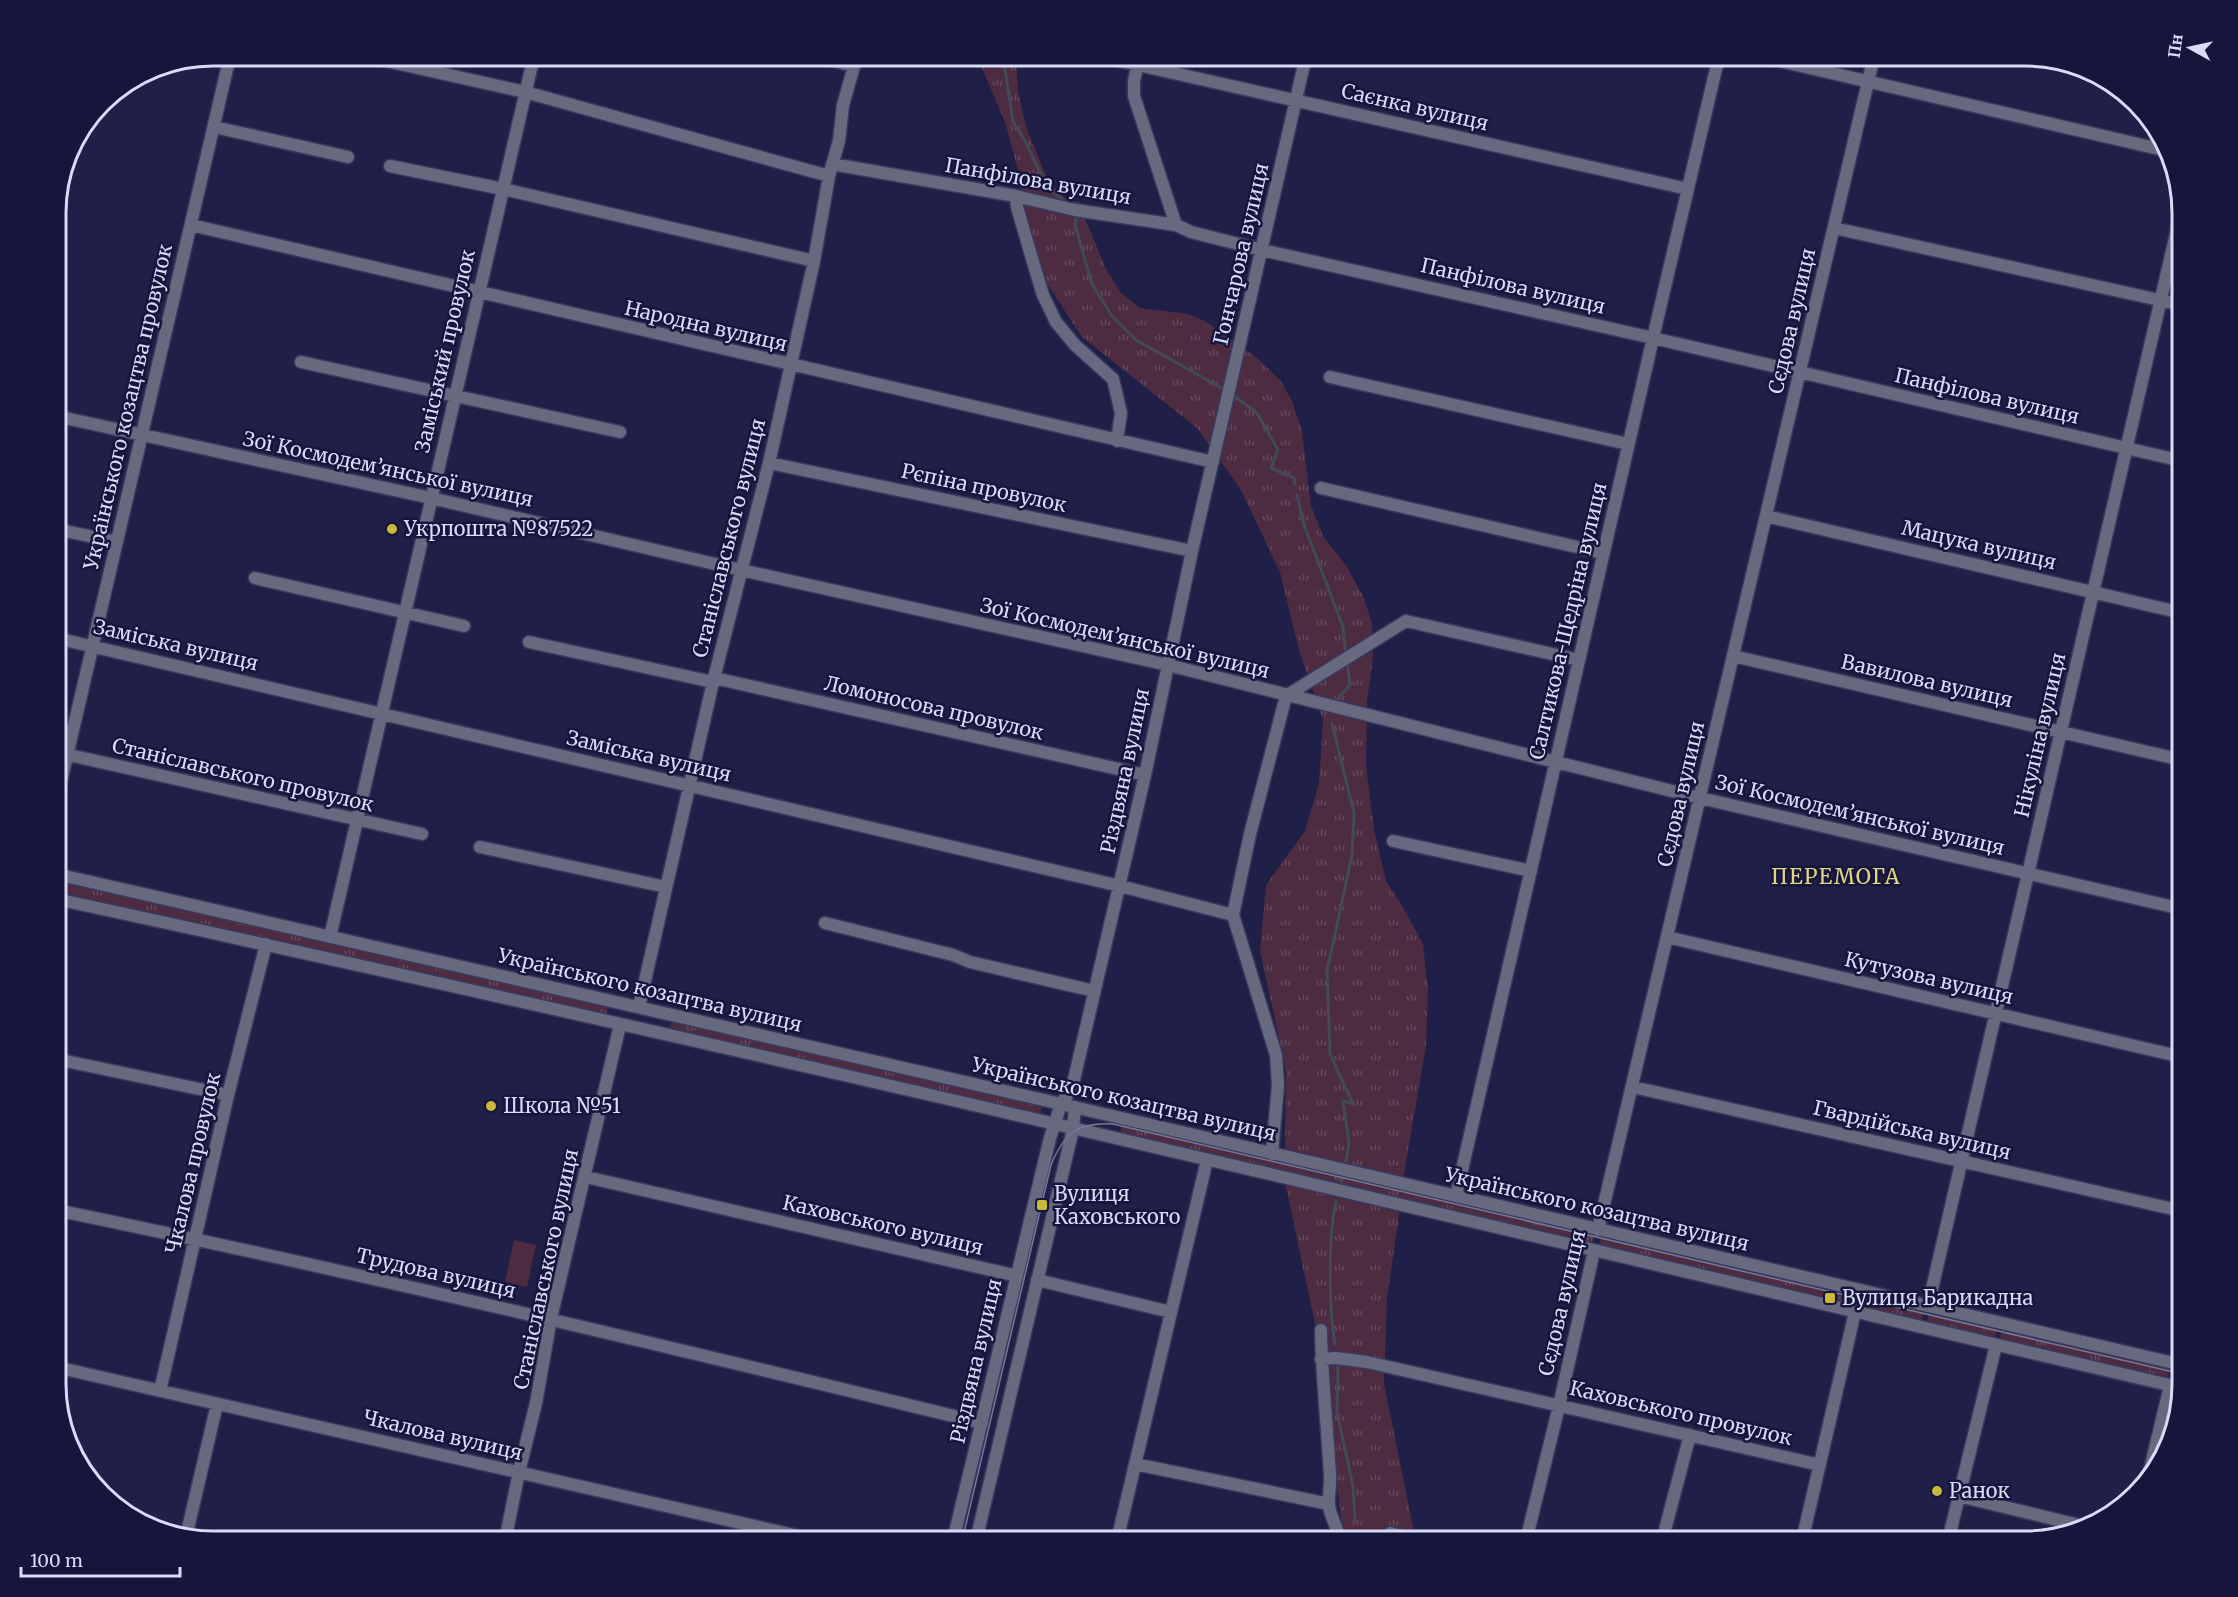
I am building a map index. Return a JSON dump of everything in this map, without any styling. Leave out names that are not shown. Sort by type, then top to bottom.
[{"type":"street","name":"Українського козацтва провулок","points":[[66,740],[93,646],[228,66]]},
{"type":"street","name":"Панфілова вулиця","points":[[409,66],[525,92],[808,168],[1016,196],[1075,210],[1176,225],[1191,232],[1262,250],[2172,459]]},
{"type":"street","name":"Заміський провулок","points":[[330,937],[532,66]]},
{"type":"street","name":"Станіславського вулиця","points":[[634,1029],[714,680],[769,463],[814,261],[843,105],[855,66]]},
{"type":"street","points":[[1137,66],[1134,96],[1176,225]]},
{"type":"street","name":"Саєнка вулиця","points":[[1151,66],[1688,189]]},
{"type":"street","name":"Гончарова вулиця","points":[[1213,462],[1304,66]]},
{"type":"street","name":"Салтикова-Щедріна вулиця","points":[[1456,1197],[1717,66]]},
{"type":"street","points":[[1804,66],[2157,148]]},
{"type":"street","name":"Сєдова вулиця","points":[[1529,1531],[1872,66]]},
{"type":"street","points":[[214,127],[348,157]]},
{"type":"street","points":[[390,166],[503,189],[814,261]]},
{"type":"street","points":[[1016,196],[1030,255],[1056,322],[1076,345],[1113,379],[1121,413],[1117,441]]},
{"type":"street","name":"Народна вулиця","points":[[191,225],[1213,462]]},
{"type":"street","points":[[1834,228],[2172,303]]},
{"type":"street","name":"Нікуліна вулиця","points":[[1928,1306],[2172,250]]},
{"type":"street","points":[[301,362],[620,432]]},
{"type":"street","points":[[1330,378],[1628,444]]},
{"type":"street","name":"Зої Космодем’янської вулиця","points":[[66,418],[431,498],[1168,665],[1700,798],[2172,907]]},
{"type":"street","name":"Різдвяна вулиця","points":[[956,1531],[1053,1125],[1061,1104],[1072,1088],[1120,886],[1213,462]]},
{"type":"street","name":"Рєпіна провулок","points":[[769,463],[1192,551]]},
{"type":"street","points":[[1321,488],[1603,553]]},
{"type":"street","name":"Мацука вулиця","points":[[1766,516],[2172,611]]},
{"type":"street","points":[[66,531],[117,542]]},
{"type":"street","points":[[255,578],[464,626]]},
{"type":"street","points":[[1272,1154],[1278,1085],[1276,1055],[1233,915],[1250,834],[1287,696],[1406,621],[1579,660]]},
{"type":"street","name":"Заміська вулиця","points":[[66,640],[1120,886],[1233,915]]},
{"type":"street","name":"Ломоносова провулок","points":[[529,642],[714,680],[1145,775]]},
{"type":"street","name":"Вавилова вулиця","points":[[1733,656],[2172,758]]},
{"type":"street","name":"Станіславського провулок","points":[[66,755],[422,834]]},
{"type":"street","points":[[1393,841],[1530,871]]},
{"type":"street","points":[[480,847],[666,887]]},
{"type":"street","name":"Українського козацтва вулиця","points":[[66,876],[1075,1107],[2172,1363]]},
{"type":"street","name":"Українського козацтва вулиця","points":[[66,901],[266,944],[1073,1129],[2172,1386]]},
{"type":"street","points":[[825,923],[953,954],[970,962],[1094,991]]},
{"type":"street","name":"Кутузова вулиця","points":[[1667,937],[2172,1055]]},
{"type":"street","name":"Чкалова провулок","points":[[160,1391],[228,1095],[266,944]]},
{"type":"street","name":"Станіславського вулиця","points":[[508,1531],[519,1472],[536,1403],[551,1318],[625,1004]]},
{"type":"street","points":[[66,1061],[228,1095]]},
{"type":"street","name":"Різдвяна вулиця","points":[[979,1531],[1073,1129],[1075,1107],[1072,1088]]},
{"type":"street","name":"Гвардійська вулиця","points":[[1633,1088],[2172,1209]]},
{"type":"street","points":[[1120,1531],[1206,1160]]},
{"type":"street","name":"Каховського вулиця","points":[[586,1177],[1171,1312]]},
{"type":"street","name":"Трудова вулиця","points":[[66,1212],[551,1318],[982,1423]]},
{"type":"street","points":[[1805,1531],[1860,1291]]},
{"type":"street","points":[[1951,1531],[2001,1323]]},
{"type":"street","points":[[1321,1330],[1330,1476],[1329,1504],[1338,1531]]},
{"type":"street","name":"Каховського провулок","points":[[1322,1359],[1336,1358],[1367,1362],[1820,1465]]},
{"type":"street","name":"Чкалова вулиця","points":[[66,1370],[773,1531]]},
{"type":"street","points":[[2157,1448],[2171,1403]]},
{"type":"street","points":[[189,1529],[217,1404]]},
{"type":"street","points":[[1665,1531],[1690,1436]]},
{"type":"street","points":[[1135,1464],[1329,1504]]},
{"type":"street","points":[[1959,1496],[2072,1523]]},
{"type":"green space","points":[[981,66],[1017,66],[1018,91],[1026,127],[1049,183],[1072,204],[1087,223],[1106,269],[1121,293],[1140,308],[1188,314],[1205,321],[1257,358],[1280,380],[1292,401],[1302,431],[1311,506],[1323,536],[1347,567],[1364,598],[1372,623],[1373,658],[1367,702],[1366,766],[1374,830],[1386,881],[1423,944],[1428,989],[1426,1046],[1403,1180],[1285,1153],[1286,1071],[1260,951],[1266,885],[1305,831],[1319,783],[1323,720],[1299,650],[1280,572],[1241,490],[1197,428],[1081,336],[1047,283],[1023,212],[1019,173],[1005,122]]},
{"type":"green space","points":[[66,880],[608,1004],[606,1018],[66,893]]},
{"type":"green space","points":[[672,1018],[1043,1103],[1039,1118],[669,1033]]},
{"type":"green space","points":[[1123,1122],[1595,1232],[1591,1248],[1119,1137]]},
{"type":"green space","points":[[1285,1182],[1400,1209],[1387,1299],[1384,1384],[1414,1531],[1343,1531],[1334,1462],[1329,1369],[1315,1324]]},
{"type":"green space","points":[[1602,1233],[1856,1293],[1852,1308],[1598,1249]]},
{"type":"green space","points":[[514,1240],[536,1245],[527,1287],[505,1282]]},
{"type":"green space","points":[[1862,1294],[1924,1309],[1921,1324],[1858,1310]]},
{"type":"green space","points":[[1930,1310],[1998,1326],[1994,1342],[1926,1326]]},
{"type":"green space","points":[[2003,1327],[2170,1366],[2167,1382],[1999,1343]]},
{"type":"waterway","points":[[1005,66],[1013,122],[1025,141],[1047,187],[1065,202],[1079,204]]},
{"type":"waterway","points":[[1076,219],[1075,225],[1092,284],[1112,316],[1136,340],[1225,390]]},
{"type":"waterway","points":[[1233,395],[1257,413],[1278,450],[1271,468],[1294,478],[1295,484]]},
{"type":"waterway","points":[[1297,495],[1304,525],[1343,627],[1346,656]]},
{"type":"waterway","points":[[1337,700],[1350,685],[1347,662]]},
{"type":"waterway","points":[[1332,723],[1354,813],[1352,855],[1327,971],[1330,1054],[1353,1104],[1343,1101],[1349,1143],[1346,1161]]},
{"type":"waterway","points":[[1335,1344],[1330,1272],[1333,1215],[1336,1201]]},
{"type":"waterway","points":[[1338,1363],[1337,1413],[1353,1486],[1355,1521]]},
{"type":"tram line","points":[[964,1531],[1051,1165],[1067,1137],[1090,1125],[1113,1124],[2172,1372]]},
{"type":"place","name":"Укрпошта №87522","points":[[392,529]]},
{"type":"place","name":"Школа №51","points":[[491,1106]]},
{"type":"place","name":"Вулиця Каховського","points":[[1042,1205]]},
{"type":"place","name":"Вулиця Барикадна","points":[[1830,1298]]},
{"type":"place","name":"Ранок","points":[[1937,1491]]},
{"type":"district","name":"ПЕРЕМОГА","points":[[1836,877]]}]
